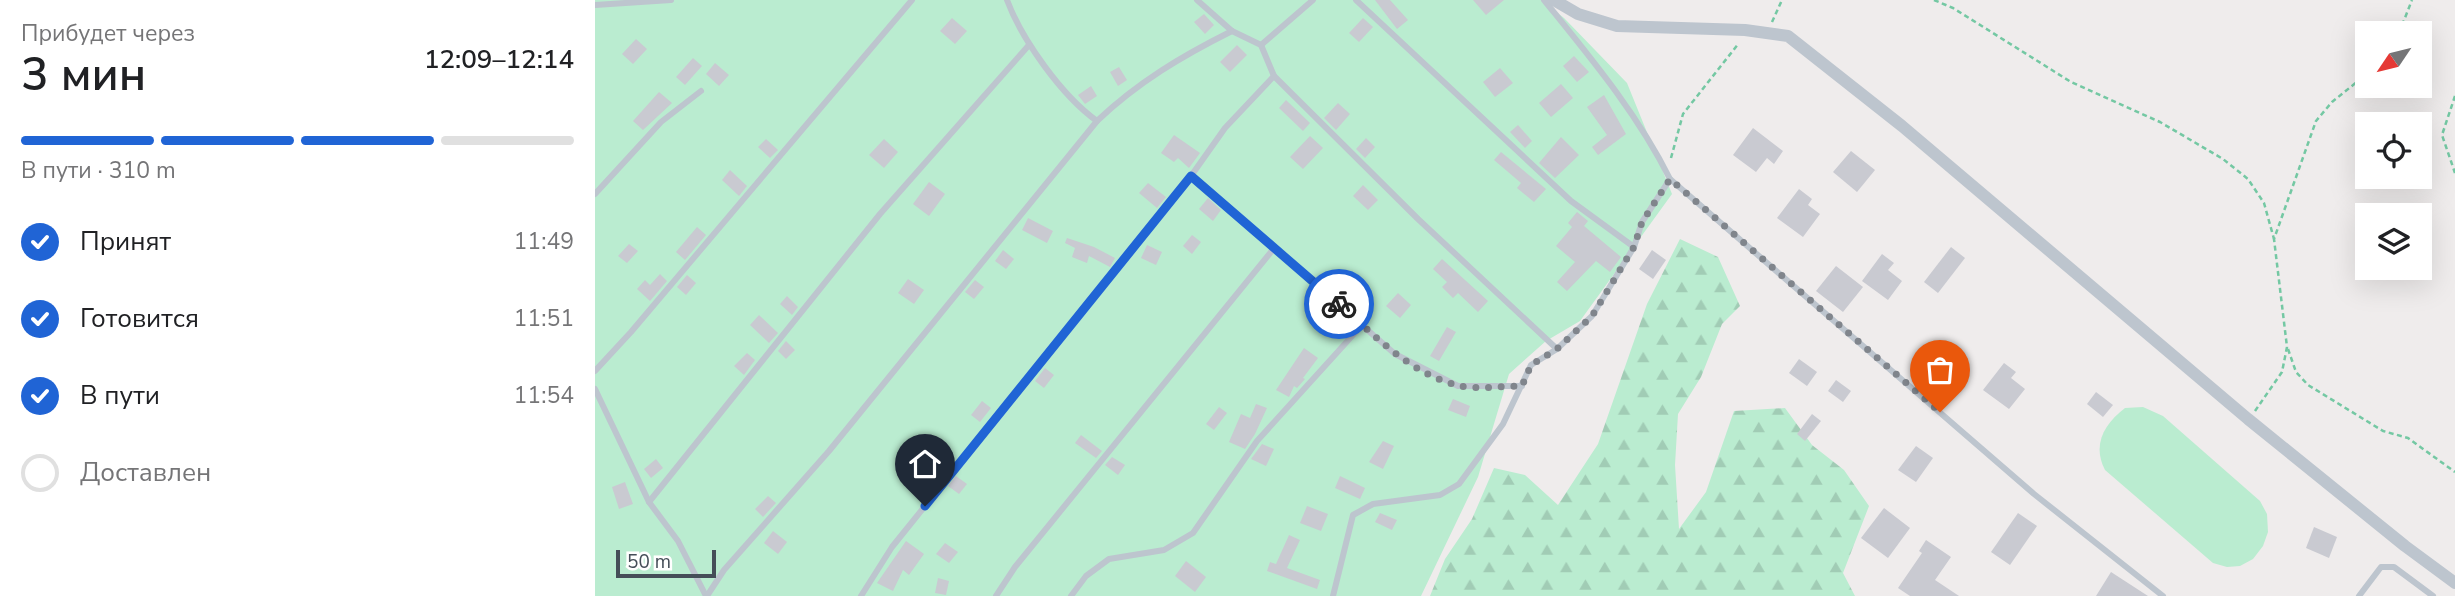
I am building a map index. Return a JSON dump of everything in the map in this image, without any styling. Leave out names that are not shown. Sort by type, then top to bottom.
[{"type":"street","points":[[1554,0],[1578,14],[1617,26],[1745,30],[1788,36],[1902,126],[2248,419],[2455,583]]},
{"type":"lane","points":[[595,5],[671,0]]},
{"type":"lane","points":[[595,371],[912,0]]},
{"type":"lane","points":[[1007,0],[1029,45],[1086,113],[1097,121]]},
{"type":"lane","points":[[1197,0],[1233,31],[1261,45],[1274,76],[1418,219],[1557,349]]},
{"type":"lane","points":[[1261,45],[1313,0]]},
{"type":"lane","points":[[1356,0],[1571,201],[1634,247]]},
{"type":"lane","points":[[1544,0],[1605,76],[1651,141],[1670,179],[2034,494],[2163,596]]},
{"type":"lane","points":[[595,389],[649,502],[678,541],[707,596],[724,570],[829,451],[1097,121],[1127,93],[1175,60],[1233,31]]},
{"type":"lane","points":[[649,502],[880,214],[1029,45]]},
{"type":"lane","points":[[861,596],[892,547],[1191,176],[1225,128],[1274,76]]},
{"type":"lane","points":[[595,194],[661,122],[701,91]]},
{"type":"lane","points":[[1191,176],[1395,354],[1458,386],[1522,386]]},
{"type":"lane","points":[[1333,596],[1353,515],[1373,504],[1440,495],[1458,484],[1503,424],[1531,365],[1557,349],[1592,316],[1634,247],[1642,222],[1670,179]]},
{"type":"lane","points":[[996,596],[1015,567],[1275,247]]},
{"type":"lane","points":[[1071,596],[1086,576],[1109,559],[1164,550],[1193,533],[1257,441],[1362,325]]},
{"type":"lane","points":[[2359,596],[2381,567],[2394,567],[2433,596]]},
{"type":"path","points":[[1767,33],[1782,0]]},
{"type":"path","points":[[1934,0],[1963,14],[2071,82],[2160,122],[2223,159],[2248,179],[2259,195],[2274,239],[2287,347],[2296,372],[2308,385],[2383,431],[2408,438],[2455,472]]},
{"type":"path","points":[[2404,21],[2412,0]]},
{"type":"path","points":[[1670,179],[1671,153],[1683,114],[1738,44],[1745,30]]},
{"type":"path","points":[[2274,239],[2316,121],[2332,102],[2355,83]]},
{"type":"path","points":[[2455,96],[2442,135],[2455,173]]},
{"type":"path","points":[[2248,419],[2282,372],[2287,347]]},
{"type":"green space","points":[[595,0],[1541,0],[1564,18],[1627,83],[1672,194],[1580,321],[1546,341],[1509,374],[1478,477],[1421,596],[595,596]]},
{"type":"green space","points":[[1680,239],[1718,257],[1740,306],[1722,324],[1701,377],[1678,414],[1675,465],[1679,529],[1706,492],[1734,411],[1785,408],[1812,445],[1844,470],[1869,506],[1843,573],[1855,596],[1430,596],[1445,559],[1472,519],[1494,468],[1525,475],[1558,505],[1598,444],[1647,304]]},
{"type":"green space","points":[[2143,407],[2163,416],[2260,501],[2267,514],[2268,532],[2263,546],[2253,559],[2240,566],[2227,567],[2213,563],[2105,470],[2101,461],[2100,444],[2106,428],[2125,408]]},
{"type":"building","points":[[1375,0],[1390,0],[1408,20],[1397,29]]},
{"type":"building","points":[[1473,0],[1504,0],[1486,15]]},
{"type":"building","points":[[1204,14],[1214,25],[1205,34],[1194,22]]},
{"type":"building","points":[[952,18],[967,31],[955,44],[940,31]]},
{"type":"building","points":[[1363,18],[1373,27],[1359,42],[1349,33]]},
{"type":"building","points":[[636,39],[647,49],[633,64],[622,54]]},
{"type":"building","points":[[1237,45],[1247,55],[1230,72],[1220,62]]},
{"type":"building","points":[[1574,56],[1589,72],[1577,82],[1563,66]]},
{"type":"building","points":[[693,58],[702,66],[685,85],[676,77]]},
{"type":"building","points":[[715,63],[729,75],[719,86],[706,74]]},
{"type":"building","points":[[1119,67],[1127,80],[1118,86],[1110,72]]},
{"type":"building","points":[[1500,68],[1513,83],[1495,97],[1483,82]]},
{"type":"building","points":[[1561,84],[1573,98],[1551,117],[1539,103]]},
{"type":"building","points":[[1091,86],[1097,96],[1085,104],[1078,95]]},
{"type":"building","points":[[659,92],[672,103],[643,130],[633,121]]},
{"type":"building","points":[[1604,95],[1626,134],[1598,155],[1592,147],[1607,135],[1587,107]]},
{"type":"building","points":[[1286,100],[1310,123],[1303,131],[1279,108]]},
{"type":"building","points":[[1338,103],[1350,114],[1336,130],[1324,118]]},
{"type":"building","points":[[1518,125],[1532,141],[1525,148],[1510,132]]},
{"type":"building","points":[[1753,128],[1783,151],[1774,164],[1767,158],[1756,172],[1733,155]]},
{"type":"building","points":[[1174,135],[1200,153],[1189,168],[1178,158],[1174,162],[1161,153]]},
{"type":"building","points":[[1310,136],[1323,148],[1303,169],[1290,157]]},
{"type":"building","points":[[1561,137],[1579,155],[1555,178],[1539,163]]},
{"type":"building","points":[[1366,138],[1375,147],[1365,158],[1356,149]]},
{"type":"building","points":[[766,139],[778,150],[770,158],[758,147]]},
{"type":"building","points":[[884,139],[898,152],[884,168],[869,155]]},
{"type":"building","points":[[1851,151],[1875,170],[1857,192],[1833,172]]},
{"type":"building","points":[[1501,152],[1546,189],[1534,202],[1517,188],[1521,183],[1494,160]]},
{"type":"building","points":[[730,170],[747,186],[739,196],[722,180]]},
{"type":"building","points":[[929,182],[945,194],[929,216],[913,204]]},
{"type":"building","points":[[1148,183],[1166,197],[1157,208],[1139,193]]},
{"type":"building","points":[[1363,185],[1378,200],[1368,210],[1353,196]]},
{"type":"building","points":[[1799,189],[1812,199],[1808,205],[1820,214],[1803,237],[1777,218]]},
{"type":"building","points":[[1208,198],[1221,210],[1213,221],[1199,209]]},
{"type":"building","points":[[1577,212],[1588,221],[1584,226],[1621,257],[1610,272],[1596,261],[1567,291],[1557,282],[1575,262],[1556,246],[1572,227],[1568,223]]},
{"type":"building","points":[[1028,218],[1053,231],[1047,243],[1022,230]]},
{"type":"building","points":[[697,227],[706,235],[685,260],[676,252]]},
{"type":"building","points":[[1192,235],[1201,242],[1192,254],[1183,246]]},
{"type":"building","points":[[1067,238],[1115,258],[1110,267],[1089,256],[1087,263],[1072,257],[1075,248],[1065,243]]},
{"type":"building","points":[[629,244],[638,251],[627,263],[618,256]]},
{"type":"building","points":[[1147,245],[1162,252],[1156,265],[1141,258]]},
{"type":"building","points":[[1951,247],[1965,258],[1938,293],[1924,282]]},
{"type":"building","points":[[1003,250],[1014,259],[1006,269],[995,261]]},
{"type":"building","points":[[1652,250],[1666,260],[1653,279],[1639,269]]},
{"type":"building","points":[[1882,254],[1894,263],[1888,270],[1902,281],[1888,300],[1862,281]]},
{"type":"building","points":[[1442,259],[1488,301],[1478,312],[1458,293],[1453,298],[1442,287],[1447,282],[1433,269]]},
{"type":"building","points":[[1836,266],[1863,287],[1843,312],[1816,291]]},
{"type":"building","points":[[660,274],[667,281],[650,301],[637,289],[645,280],[650,285]]},
{"type":"building","points":[[687,275],[696,283],[686,295],[677,287]]},
{"type":"building","points":[[908,279],[924,290],[914,304],[898,293]]},
{"type":"building","points":[[975,280],[984,287],[974,299],[965,292]]},
{"type":"building","points":[[1352,289],[1365,301],[1358,309],[1345,296]]},
{"type":"building","points":[[1398,293],[1411,305],[1400,318],[1386,306]]},
{"type":"building","points":[[787,296],[798,307],[792,315],[780,304]]},
{"type":"building","points":[[759,315],[778,333],[769,343],[750,325]]},
{"type":"building","points":[[1447,327],[1456,332],[1439,361],[1430,356]]},
{"type":"building","points":[[786,341],[795,350],[786,359],[778,351]]},
{"type":"building","points":[[1304,348],[1318,358],[1303,378],[1305,379],[1297,388],[1294,386],[1289,397],[1276,390]]},
{"type":"building","points":[[747,353],[755,360],[744,375],[734,366]]},
{"type":"building","points":[[1799,359],[1817,372],[1807,386],[1789,373]]},
{"type":"building","points":[[2004,363],[2016,372],[2011,378],[2025,389],[2009,409],[1983,390]]},
{"type":"building","points":[[1045,368],[1054,375],[1044,388],[1035,381]]},
{"type":"building","points":[[1836,380],[1851,391],[1843,402],[1828,391]]},
{"type":"building","points":[[2096,392],[2113,405],[2103,417],[2087,404]]},
{"type":"building","points":[[1453,399],[1470,406],[1466,417],[1448,410]]},
{"type":"building","points":[[982,401],[991,408],[980,422],[971,415]]},
{"type":"building","points":[[1256,404],[1267,408],[1245,449],[1229,442],[1241,414],[1250,418]]},
{"type":"building","points":[[1219,407],[1227,413],[1214,430],[1206,424]]},
{"type":"building","points":[[1812,414],[1821,421],[1805,441],[1797,434]]},
{"type":"building","points":[[1081,435],[1102,451],[1096,458],[1075,443]]},
{"type":"building","points":[[1383,441],[1394,446],[1383,469],[1369,462]]},
{"type":"building","points":[[1262,444],[1274,449],[1266,466],[1251,459]]},
{"type":"building","points":[[1916,446],[1933,458],[1916,482],[1898,470]]},
{"type":"building","points":[[1112,457],[1125,465],[1118,475],[1105,465]]},
{"type":"building","points":[[656,459],[663,468],[651,478],[644,469]]},
{"type":"building","points":[[933,461],[946,471],[939,479],[927,470]]},
{"type":"building","points":[[956,476],[967,484],[959,494],[948,486]]},
{"type":"building","points":[[1340,476],[1365,488],[1360,499],[1335,488]]},
{"type":"building","points":[[625,482],[633,504],[619,509],[612,487]]},
{"type":"building","points":[[768,496],[776,503],[763,517],[755,509]]},
{"type":"building","points":[[1307,506],[1328,514],[1321,531],[1300,523]]},
{"type":"building","points":[[1884,508],[1910,528],[1888,558],[1861,538]]},
{"type":"building","points":[[1380,513],[1397,520],[1392,530],[1375,522]]},
{"type":"building","points":[[2018,513],[2037,526],[2010,565],[1991,552]]},
{"type":"building","points":[[2314,527],[2337,537],[2329,558],[2306,548]]},
{"type":"building","points":[[773,531],[787,542],[778,554],[764,543]]},
{"type":"building","points":[[1289,535],[1300,540],[1287,568],[1320,580],[1317,589],[1267,571],[1270,562],[1276,564]]},
{"type":"building","points":[[1926,540],[1951,557],[1935,580],[1959,596],[1910,596],[1898,588],[1922,553],[1919,551]]},
{"type":"building","points":[[906,541],[924,554],[909,575],[903,570],[893,591],[877,583]]},
{"type":"building","points":[[945,543],[958,552],[949,563],[936,554]]},
{"type":"building","points":[[1186,561],[1206,577],[1195,592],[1175,576]]},
{"type":"building","points":[[2111,572],[2148,596],[2096,596]]},
{"type":"building","points":[[938,578],[949,581],[946,595],[935,593]]},
{"type":"way so far","points":[[1339,304],[1395,354],[1431,375],[1458,386],[1522,386],[1531,365],[1557,349],[1592,316],[1634,247],[1642,222],[1670,179],[1940,412]]},
{"type":"route","points":[[925,506],[1191,176],[1339,304]]}]
